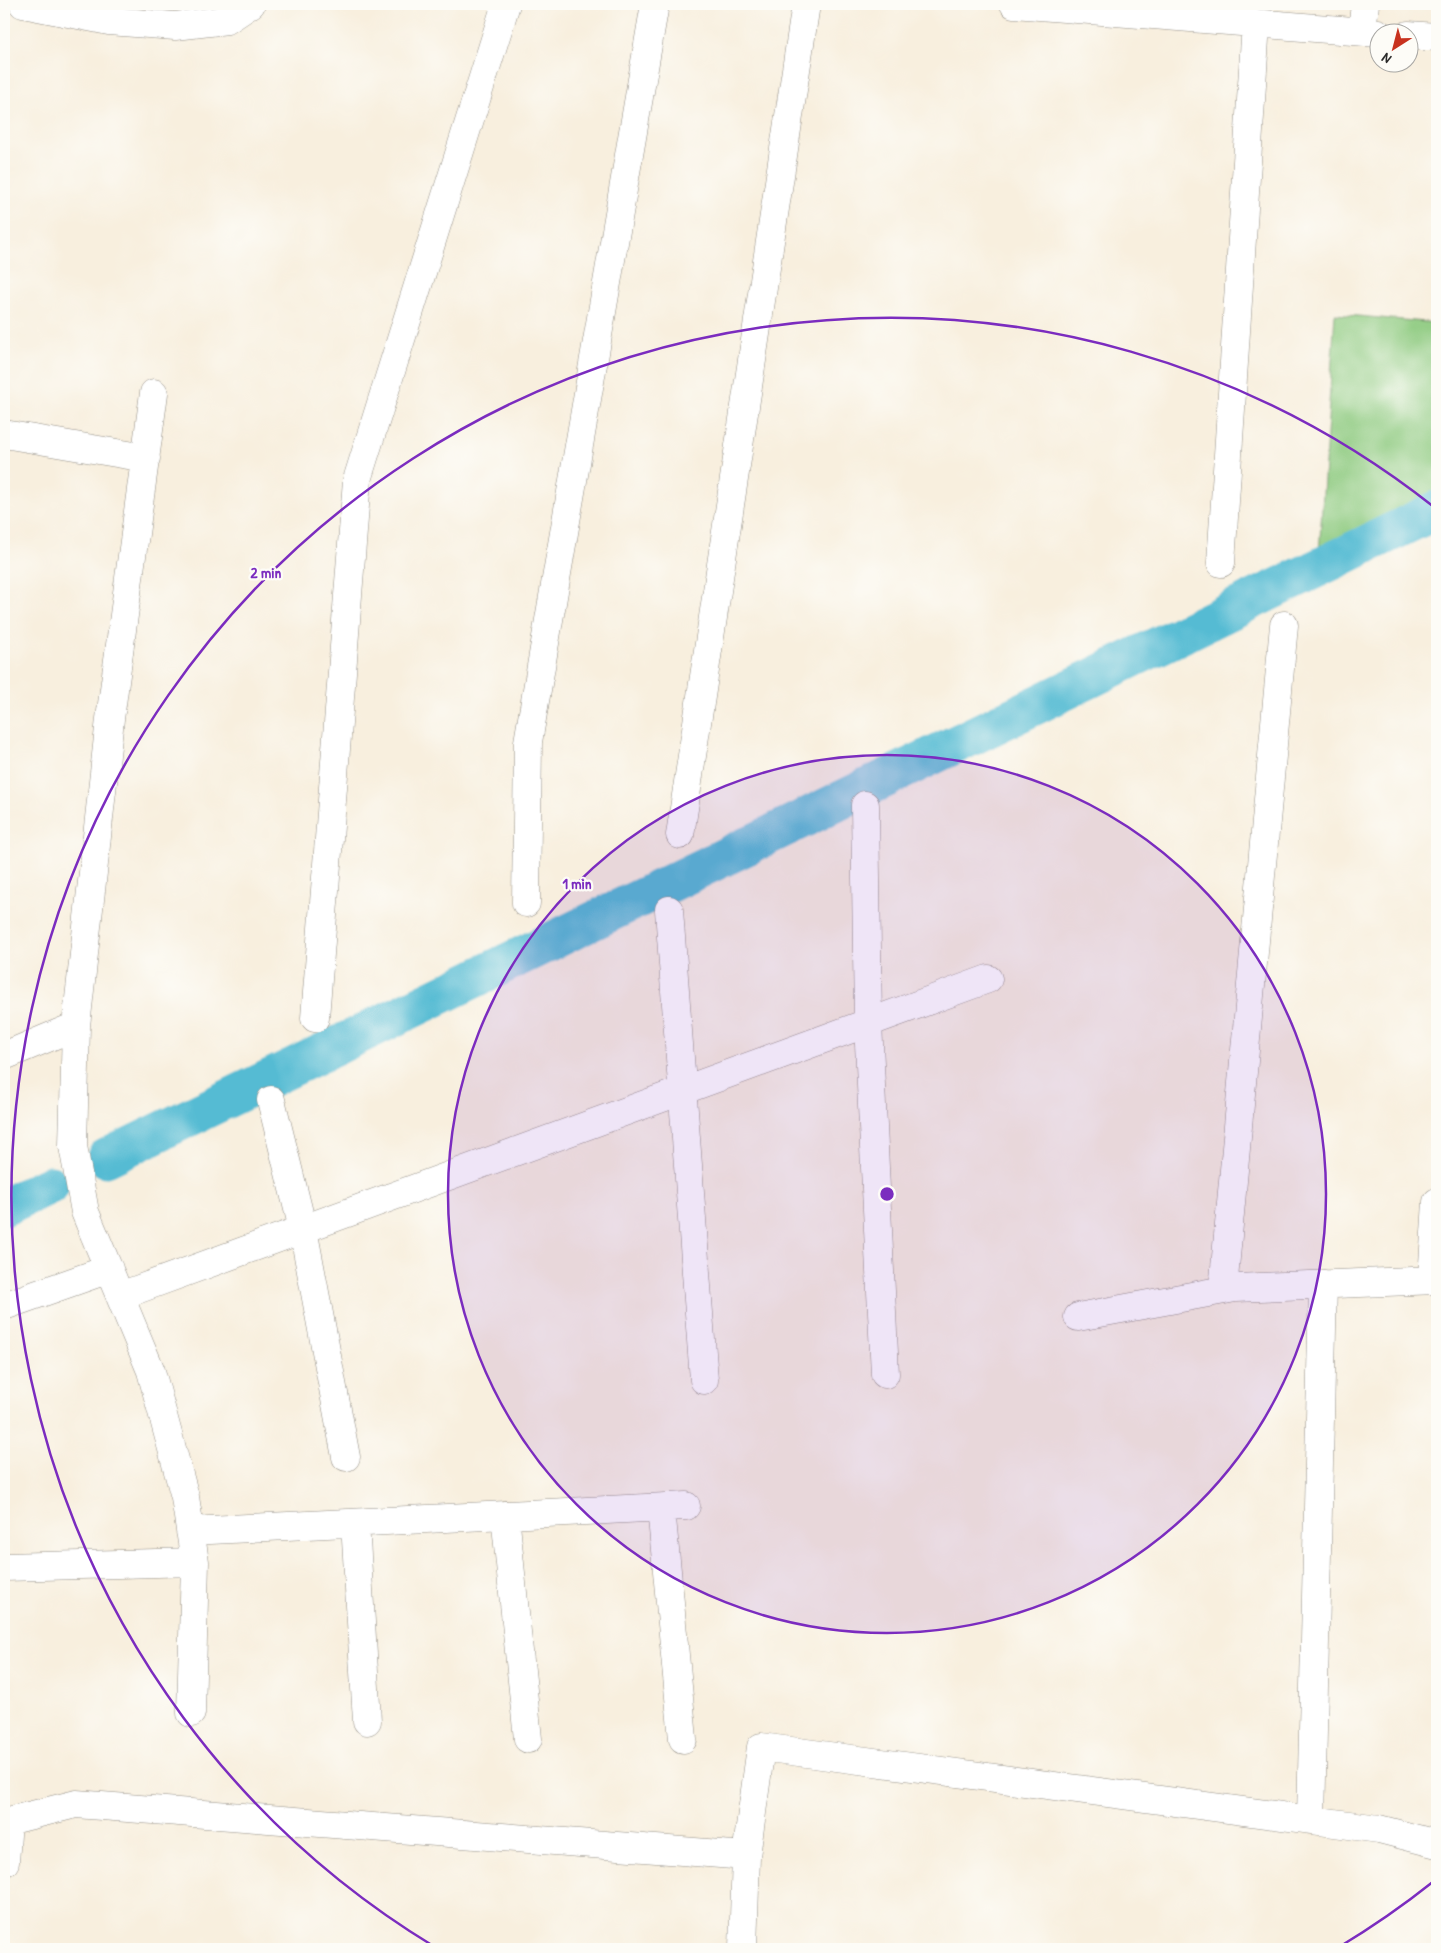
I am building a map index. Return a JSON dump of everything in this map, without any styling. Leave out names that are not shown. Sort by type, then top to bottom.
[{"type":"street","points":[[23,4],[111,12],[175,26],[227,20],[251,4]]},
{"type":"street","points":[[315,1018],[357,480],[506,4]]},
{"type":"street","points":[[526,903],[528,742],[655,4]]},
{"type":"street","points":[[680,835],[806,4]]},
{"type":"street","points":[[1014,4],[1193,11],[1256,23],[1368,32]]},
{"type":"street","points":[[1364,4],[1368,23]]},
{"type":"street","points":[[1221,563],[1256,23]]},
{"type":"street","points":[[1418,36],[1437,37]]},
{"type":"street","points":[[154,393],[110,719],[76,1026],[73,1146],[85,1212],[151,1371],[185,1497],[195,1562],[191,1713]]},
{"type":"street","points":[[4,434],[146,458]]},
{"type":"street","points":[[1223,1290],[1284,625]]},
{"type":"street","points":[[865,804],[868,1023],[884,1374]]},
{"type":"street","points":[[669,910],[704,1380]]},
{"type":"street","points":[[120,1296],[988,979]]},
{"type":"street","points":[[4,1056],[76,1026]]},
{"type":"street","points":[[270,1100],[303,1229],[346,1457]]},
{"type":"street","points":[[1078,1317],[1235,1288],[1435,1280],[1437,1202]]},
{"type":"street","points":[[4,1306],[109,1269]]},
{"type":"street","points":[[1311,1820],[1323,1284]]},
{"type":"street","points":[[190,1531],[674,1507],[683,1740]]},
{"type":"street","points":[[505,1515],[528,1739]]},
{"type":"street","points":[[355,1523],[367,1721]]},
{"type":"street","points":[[4,1567],[195,1562]]},
{"type":"street","points":[[743,1949],[746,1856],[761,1747],[1379,1829],[1437,1844]]},
{"type":"street","points":[[5,1862],[8,1821],[76,1804],[746,1856]]},
{"type":"green space","points":[[1335,314],[1437,323],[1437,510],[1318,568]]},
{"type":"waterway","points":[[106,1158],[1437,510]]},
{"type":"waterway","points":[[4,1207],[50,1185]]}]
